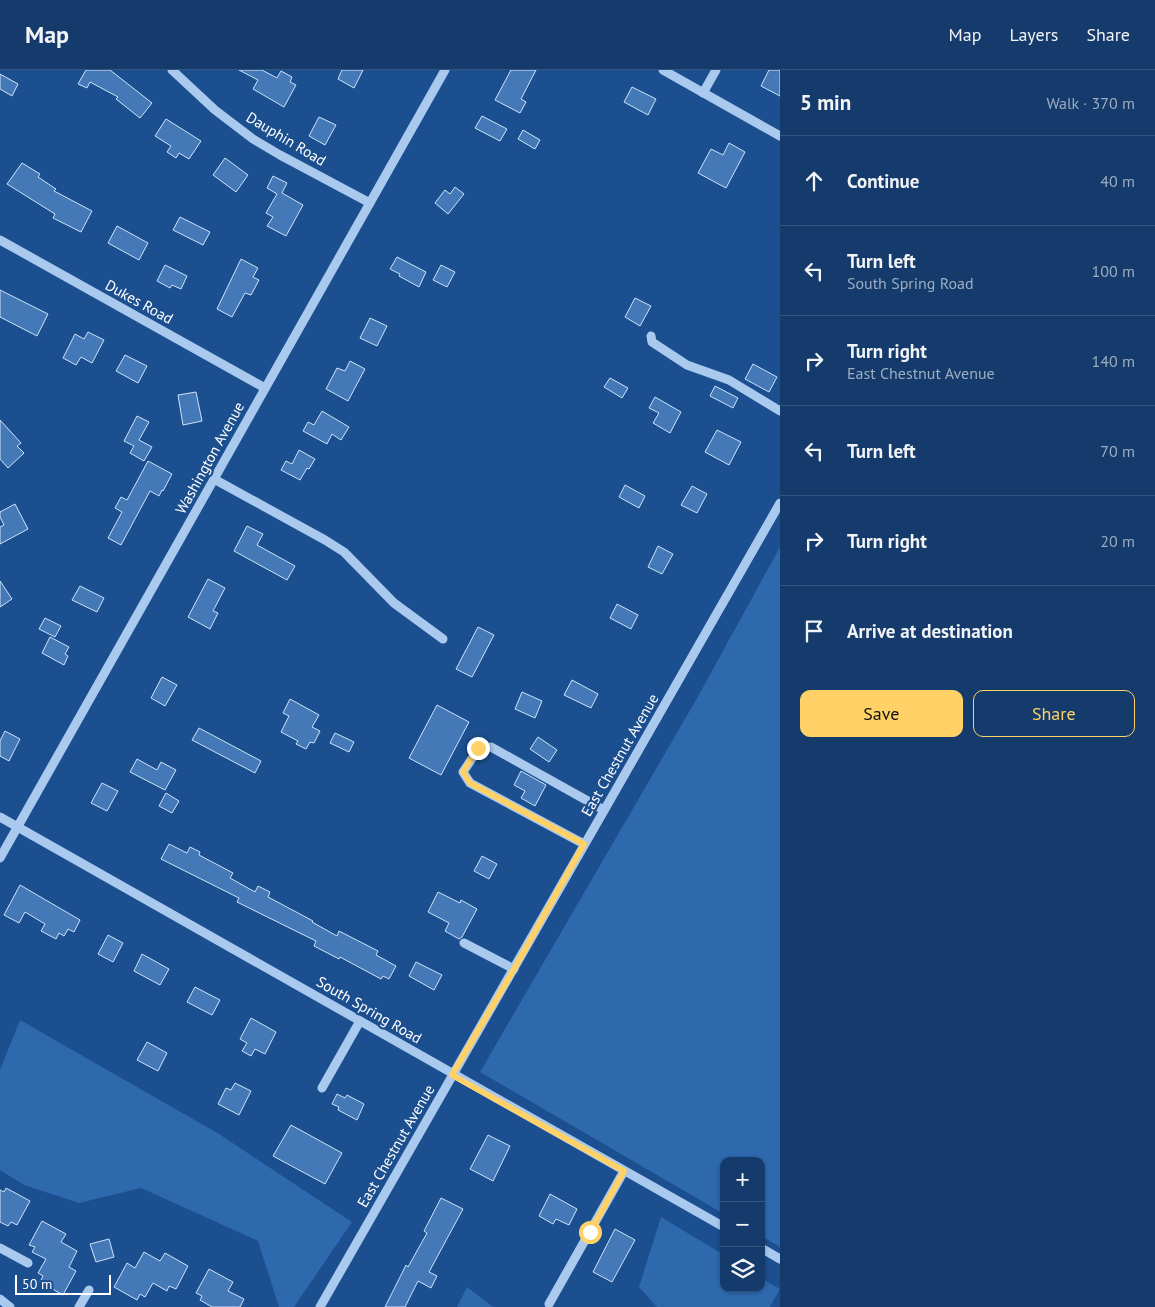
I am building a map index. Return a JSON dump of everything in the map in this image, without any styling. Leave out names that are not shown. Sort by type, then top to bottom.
[{"type":"street","name":"Dauphin Road","points":[[172,70],[215,110],[253,139],[370,203]]},
{"type":"street","name":"Washington Avenue","points":[[0,858],[445,70]]},
{"type":"street","points":[[662,70],[780,136]]},
{"type":"street","points":[[703,93],[716,70]]},
{"type":"street","name":"Dukes Road","points":[[0,240],[265,388]]},
{"type":"street","points":[[651,336],[652,342],[687,365],[729,380],[780,411]]},
{"type":"street","points":[[214,479],[344,552],[394,603],[443,639]]},
{"type":"street","name":"East Chestnut Avenue","points":[[320,1307],[780,503]]},
{"type":"street","points":[[584,844],[470,783],[463,772],[478,748],[491,747],[604,810]]},
{"type":"street","name":"South Spring Road","points":[[0,817],[452,1075],[720,1225]]},
{"type":"street","points":[[464,943],[514,969]]},
{"type":"street","points":[[322,1088],[360,1021]]},
{"type":"street","points":[[549,1304],[624,1171]]},
{"type":"street","points":[[0,1248],[28,1263]]},
{"type":"street","points":[[765,1250],[780,1259]]},
{"type":"street","points":[[79,1307],[89,1290]]},
{"type":"street","points":[[0,1299],[10,1307]]},
{"type":"shaded area","points":[[780,547],[780,1247],[765,1238],[765,1157],[720,1157],[720,1212],[480,1072],[696,700]]},
{"type":"shaded area","points":[[20,1020],[219,1134],[352,1222],[294,1307],[279,1307],[258,1241],[141,1188],[79,1203],[24,1185],[0,1170],[0,1070]]},
{"type":"shaded area","points":[[661,1217],[720,1253],[720,1292],[765,1292],[765,1280],[780,1289],[770,1307],[657,1307],[639,1287]]},
{"type":"shaded area","points":[[467,1287],[493,1307],[457,1307]]},
{"type":"building","points":[[86,70],[110,70],[152,103],[140,118],[116,99],[118,97],[90,82],[87,88],[78,84]]},
{"type":"building","points":[[239,70],[262,70],[277,78],[281,71],[292,77],[290,82],[296,85],[284,107],[253,89],[258,80]]},
{"type":"building","points":[[342,70],[363,70],[354,88],[338,79]]},
{"type":"building","points":[[511,70],[536,70],[521,99],[526,102],[520,113],[495,100]]},
{"type":"building","points":[[769,70],[780,70],[780,96],[761,86]]},
{"type":"building","points":[[0,74],[18,84],[12,96],[0,89]]},
{"type":"building","points":[[632,87],[656,99],[648,115],[624,102]]},
{"type":"building","points":[[482,116],[507,129],[500,141],[475,128]]},
{"type":"building","points":[[319,117],[336,125],[325,145],[309,136]]},
{"type":"building","points":[[166,119],[201,141],[189,159],[179,153],[176,158],[167,152],[171,146],[155,136]]},
{"type":"building","points":[[523,130],[540,140],[535,149],[518,139]]},
{"type":"building","points":[[729,143],[745,152],[726,188],[698,173],[711,149],[723,155]]},
{"type":"building","points":[[225,158],[248,175],[236,192],[213,175]]},
{"type":"building","points":[[22,163],[40,174],[38,177],[56,189],[54,191],[92,211],[81,232],[53,218],[55,214],[7,184]]},
{"type":"building","points":[[273,176],[287,183],[282,193],[303,205],[286,236],[267,226],[273,217],[266,213],[277,194],[267,188]]},
{"type":"building","points":[[455,187],[464,194],[448,214],[435,203],[445,190],[450,194]]},
{"type":"building","points":[[180,217],[210,232],[203,245],[173,230]]},
{"type":"building","points":[[117,226],[148,243],[139,260],[108,243]]},
{"type":"building","points":[[397,257],[426,272],[419,287],[390,269]]},
{"type":"building","points":[[241,259],[258,268],[253,277],[259,280],[251,295],[245,293],[232,317],[217,309]]},
{"type":"building","points":[[165,265],[187,276],[181,289],[172,285],[170,288],[157,281]]},
{"type":"building","points":[[441,265],[455,272],[447,287],[433,280]]},
{"type":"building","points":[[0,290],[48,314],[37,336],[0,317]]},
{"type":"building","points":[[635,298],[651,306],[640,326],[625,317]]},
{"type":"building","points":[[370,318],[387,326],[377,346],[360,338]]},
{"type":"building","points":[[88,332],[104,340],[92,363],[81,357],[76,365],[63,358],[75,334],[84,339]]},
{"type":"building","points":[[125,355],[147,366],[138,383],[116,371]]},
{"type":"building","points":[[350,361],[365,369],[348,401],[326,389],[337,368],[345,371]]},
{"type":"building","points":[[753,364],[777,377],[769,392],[745,379]]},
{"type":"building","points":[[610,378],[628,388],[622,398],[604,387]]},
{"type":"building","points":[[715,386],[738,398],[733,408],[710,396]]},
{"type":"building","points":[[196,392],[202,421],[183,425],[178,395]]},
{"type":"building","points":[[655,397],[681,412],[670,433],[653,423],[659,413],[649,408]]},
{"type":"building","points":[[322,411],[349,427],[341,440],[332,434],[327,444],[303,431],[308,422],[314,425]]},
{"type":"building","points":[[137,416],[149,422],[139,440],[152,447],[144,461],[130,453],[134,446],[124,441]]},
{"type":"building","points":[[0,420],[21,443],[17,446],[24,453],[8,468],[0,459]]},
{"type":"building","points":[[717,430],[741,442],[729,465],[705,452]]},
{"type":"building","points":[[299,450],[315,459],[300,480],[281,470],[286,461],[292,464]]},
{"type":"building","points":[[148,461],[172,474],[159,496],[150,491],[121,545],[108,538],[122,512],[115,508],[121,497],[127,500]]},
{"type":"building","points":[[625,485],[645,496],[639,508],[619,497]]},
{"type":"building","points":[[692,486],[707,494],[697,513],[681,505]]},
{"type":"building","points":[[15,504],[28,529],[0,544],[0,527],[4,525],[0,512]]},
{"type":"building","points":[[247,526],[263,534],[257,545],[295,566],[287,580],[234,551]]},
{"type":"building","points":[[658,546],[673,554],[662,574],[648,567]]},
{"type":"building","points":[[208,579],[225,588],[213,611],[218,613],[210,629],[188,617]]},
{"type":"building","points":[[0,581],[12,599],[0,607]]},
{"type":"building","points":[[80,586],[104,598],[97,612],[72,600]]},
{"type":"building","points":[[617,604],[638,615],[631,629],[610,618]]},
{"type":"building","points":[[45,618],[61,626],[55,637],[39,629]]},
{"type":"building","points":[[478,627],[494,635],[472,677],[456,669]]},
{"type":"building","points":[[50,637],[69,647],[65,654],[68,656],[64,665],[42,653]]},
{"type":"building","points":[[162,677],[177,685],[165,706],[151,698]]},
{"type":"building","points":[[572,680],[598,694],[591,708],[564,695]]},
{"type":"building","points":[[522,692],[542,701],[535,718],[515,709]]},
{"type":"building","points":[[290,699],[319,715],[312,727],[320,731],[314,743],[310,742],[306,749],[296,744],[298,741],[281,732],[289,716],[283,713]]},
{"type":"building","points":[[437,705],[469,722],[441,775],[409,758]]},
{"type":"building","points":[[199,728],[261,761],[255,773],[192,740]]},
{"type":"building","points":[[5,731],[20,739],[9,761],[0,756],[0,741]]},
{"type":"building","points":[[335,733],[354,742],[349,752],[330,743]]},
{"type":"building","points":[[538,737],[557,750],[549,762],[530,749]]},
{"type":"building","points":[[137,759],[157,770],[161,762],[176,770],[165,790],[130,772]]},
{"type":"building","points":[[521,771],[546,785],[535,806],[521,798],[525,791],[514,785]]},
{"type":"building","points":[[102,783],[118,791],[107,811],[91,803]]},
{"type":"building","points":[[166,793],[179,801],[172,813],[159,806]]},
{"type":"building","points":[[169,844],[187,853],[190,847],[200,852],[199,855],[233,873],[230,878],[255,892],[258,886],[270,892],[268,897],[337,936],[339,931],[378,951],[376,955],[396,966],[389,979],[383,976],[381,979],[340,957],[339,959],[314,946],[316,941],[237,902],[239,898],[161,859]]},
{"type":"building","points":[[482,856],[497,864],[489,879],[474,871]]},
{"type":"building","points":[[20,885],[80,920],[74,932],[68,929],[64,936],[59,933],[56,939],[41,931],[45,924],[25,912],[19,923],[4,915]]},
{"type":"building","points":[[438,892],[460,903],[461,900],[477,909],[462,937],[459,939],[445,931],[449,923],[428,912]]},
{"type":"building","points":[[108,935],[123,943],[113,962],[98,954]]},
{"type":"building","points":[[142,954],[169,969],[160,985],[134,971]]},
{"type":"building","points":[[416,962],[442,975],[434,990],[409,976]]},
{"type":"building","points":[[195,987],[220,1000],[212,1015],[187,1002]]},
{"type":"building","points":[[251,1018],[276,1032],[265,1054],[255,1049],[251,1056],[242,1051],[247,1043],[240,1039]]},
{"type":"building","points":[[147,1042],[167,1053],[158,1071],[137,1060]]},
{"type":"building","points":[[235,1083],[251,1091],[239,1115],[218,1104],[226,1088],[231,1090]]},
{"type":"building","points":[[337,1094],[345,1098],[347,1095],[364,1104],[357,1120],[338,1110],[339,1107],[332,1104]]},
{"type":"building","points":[[291,1125],[342,1153],[325,1184],[273,1156]]},
{"type":"building","points":[[488,1135],[510,1146],[493,1181],[470,1169]]},
{"type":"building","points":[[6,1188],[30,1201],[17,1225],[11,1222],[8,1226],[0,1222],[0,1190],[4,1192]]},
{"type":"building","points":[[550,1194],[577,1209],[569,1225],[556,1219],[553,1224],[539,1216]]},
{"type":"building","points":[[441,1198],[463,1209],[429,1272],[437,1276],[431,1288],[418,1281],[405,1307],[385,1307],[406,1265],[408,1267],[427,1233],[424,1231]]},
{"type":"building","points":[[42,1221],[66,1234],[61,1242],[77,1251],[69,1267],[76,1271],[63,1295],[40,1282],[43,1276],[38,1273],[46,1259],[32,1252],[35,1247],[29,1245]]},
{"type":"building","points":[[615,1229],[635,1240],[612,1282],[593,1272]]},
{"type":"building","points":[[109,1239],[114,1257],[96,1262],[90,1244]]},
{"type":"building","points":[[144,1252],[160,1261],[165,1253],[188,1266],[176,1289],[169,1286],[167,1291],[153,1283],[145,1297],[140,1294],[137,1300],[114,1287],[127,1263],[135,1268]]},
{"type":"building","points":[[209,1269],[233,1282],[228,1291],[244,1299],[240,1307],[212,1307],[200,1300],[202,1296],[196,1293]]},
{"type":"route","points":[[478,748],[463,772],[470,783],[584,844],[452,1075],[624,1171],[590,1232]]}]
